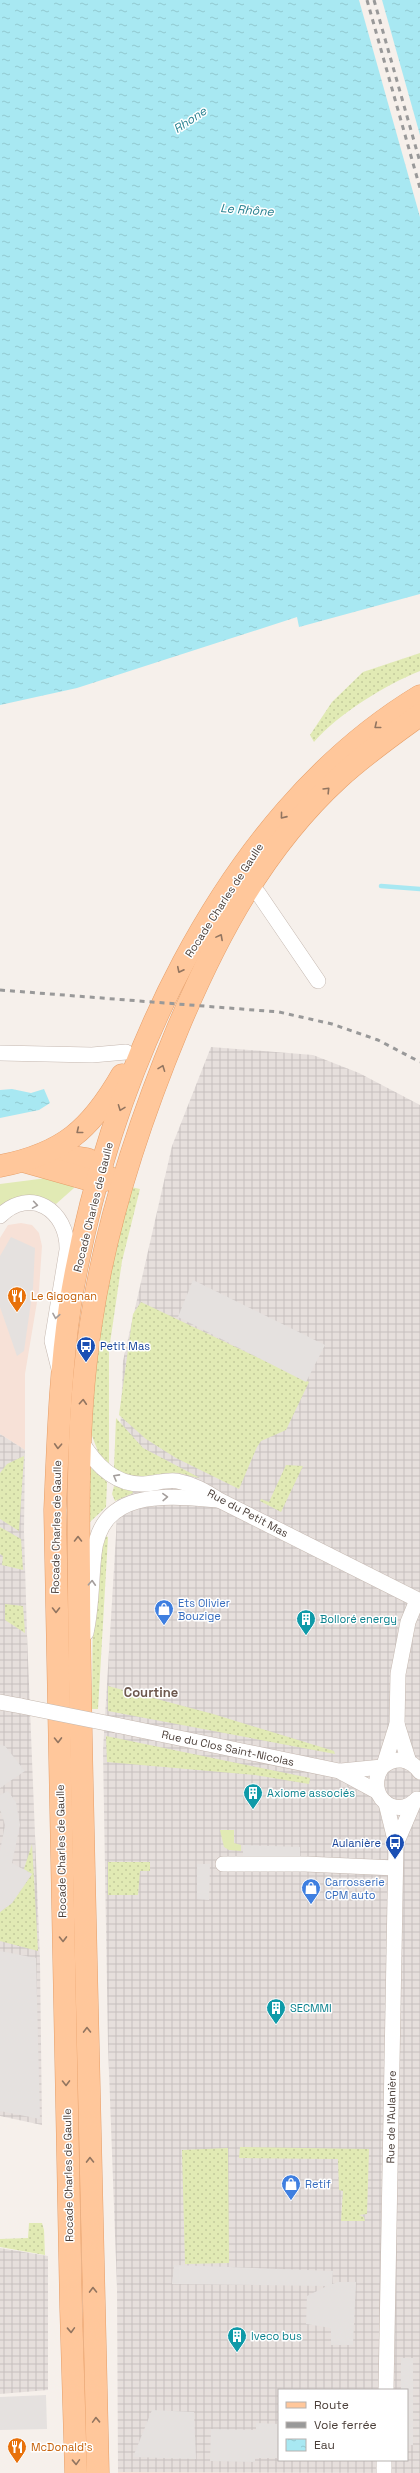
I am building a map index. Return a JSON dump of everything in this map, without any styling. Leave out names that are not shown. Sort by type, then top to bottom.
[{"type":"main road","name":"Rocade Charles de Gaulle","points":[[76,2473],[56,1619],[55,1510],[61,1379],[75,1279],[101,1176],[105,1150],[135,1049],[186,958],[229,888],[263,840],[319,777],[394,711],[420,696]]},
{"type":"main road","name":"Rocade Charles de Gaulle","points":[[98,2473],[79,1662],[78,1520],[81,1441],[91,1323],[109,1229],[131,1158],[161,1070],[203,969],[249,885],[289,832],[338,779],[385,740],[420,715]]},
{"type":"main road","points":[[0,1166],[22,1162],[48,1153],[86,1126],[105,1104],[125,1070],[135,1049]]},
{"type":"main road","points":[[48,1153],[87,1159],[101,1176],[107,1199],[90,1268],[91,1323]]},
{"type":"main road","points":[[22,1162],[101,1176],[117,1173],[131,1158]]},
{"type":"street","points":[[249,885],[258,893],[318,981]]},
{"type":"street","points":[[0,1053],[92,1055],[135,1049]]},
{"type":"street","points":[[0,1216],[13,1206],[23,1203],[36,1204],[47,1207],[58,1215],[64,1224],[68,1238],[67,1250],[52,1341],[61,1379]]},
{"type":"street","name":"Rue du Petit Mas","points":[[81,1441],[97,1465],[118,1479],[143,1484],[176,1480],[200,1487],[219,1500],[418,1601]]},
{"type":"street","points":[[79,1662],[91,1608],[94,1553],[100,1530],[111,1515],[128,1503],[163,1496],[219,1500]]},
{"type":"street","points":[[418,1601],[408,1622],[398,1674],[397,1724],[383,1766],[377,1774],[376,1791],[386,1803],[400,1807],[418,1798]]},
{"type":"street","name":"Rue du Clos Saint-Nicolas","points":[[0,1702],[339,1771],[376,1791]]},
{"type":"street","points":[[397,1724],[415,1767]]},
{"type":"street","name":"Rue du Clos Saint-Nicolas","points":[[339,1771],[383,1766],[396,1760],[415,1767]]},
{"type":"street","name":"Rue de l'Aulanière","points":[[386,2389],[396,1844],[401,1827],[418,1798]]},
{"type":"street","name":"Rue de l'Aulanière","points":[[386,1803],[396,1844]]},
{"type":"street","points":[[223,1864],[305,1864],[395,1868]]},
{"type":"street","points":[[384,2461],[384,2473]]},
{"type":"shaded area","points":[[211,1047],[313,1055],[359,1073],[420,1105],[420,2473],[118,2472],[117,2288],[108,2045],[103,1750],[116,1535],[123,1361],[172,1146]]},
{"type":"shaded area","name":"Le Gigognan","points":[[21,1223],[32,1225],[39,1233],[42,1246],[39,1290],[25,1374],[25,1450],[0,1434],[0,1238],[8,1225]]},
{"type":"shaded area","points":[[11,1237],[35,1248],[33,1288],[24,1351],[17,1356],[0,1307],[0,1256]]},
{"type":"shaded area","points":[[193,1280],[325,1345],[306,1382],[178,1317]]},
{"type":"shaded area","points":[[0,1434],[25,1450],[24,1532],[40,1960],[42,2125],[0,2116]]},
{"type":"shaded area","points":[[0,1745],[5,1746],[25,1771],[0,1788]]},
{"type":"shaded area","points":[[8,1791],[16,1802],[20,1825],[12,1863],[32,1874],[12,1903],[0,1912],[0,1851],[5,1825],[0,1809],[0,1795]]},
{"type":"shaded area","points":[[243,1845],[300,1847],[300,1859],[243,1857]]},
{"type":"shaded area","points":[[197,1864],[210,1864],[209,1900],[197,1899]]},
{"type":"shaded area","points":[[0,1951],[36,1958],[40,2119],[0,2111]]},
{"type":"shaded area","points":[[0,2248],[48,2256],[48,2390],[0,2394]]},
{"type":"shaded area","points":[[174,2265],[333,2271],[332,2284],[338,2282],[356,2282],[353,2345],[331,2345],[331,2328],[306,2324],[307,2296],[327,2286],[172,2284]]},
{"type":"shaded area","points":[[401,2358],[413,2358],[413,2445],[408,2445],[408,2389],[401,2389]]},
{"type":"shaded area","points":[[46,2395],[47,2429],[0,2430],[0,2397]]},
{"type":"shaded area","points":[[152,2410],[194,2412],[196,2459],[133,2457]]},
{"type":"shaded area","points":[[256,2423],[278,2424],[278,2458],[255,2458],[255,2462],[210,2461],[211,2429],[256,2430]]},
{"type":"shaded area","points":[[118,2472],[364,2473],[118,2473]]},
{"type":"green space","points":[[420,653],[420,671],[392,684],[363,701],[324,731],[314,742],[310,735],[332,702],[363,672]]},
{"type":"green space","points":[[47,1178],[72,1182],[74,1188],[56,1204],[49,1200],[35,1196],[28,1196],[14,1199],[0,1206],[0,1184]]},
{"type":"green space","points":[[131,1187],[140,1189],[122,1261],[109,1350],[109,1466],[103,1465],[91,1433],[97,1354],[106,1292]]},
{"type":"green space","points":[[141,1302],[309,1382],[286,1430],[261,1441],[257,1447],[239,1489],[176,1458],[146,1439],[119,1415],[133,1314]]},
{"type":"green space","points":[[116,1418],[143,1448],[200,1478],[178,1473],[135,1477],[120,1473],[114,1468]]},
{"type":"green space","points":[[24,1456],[19,1531],[0,1519],[0,1473],[7,1464]]},
{"type":"green space","points":[[286,1465],[303,1466],[281,1512],[260,1501],[261,1499],[269,1502]]},
{"type":"green space","points":[[90,1467],[107,1482],[106,1507],[90,1522],[87,1520]]},
{"type":"green space","points":[[114,1486],[132,1490],[133,1493],[115,1501],[112,1494]]},
{"type":"green space","points":[[0,1527],[21,1539],[23,1570],[2,1565],[3,1556],[0,1554]]},
{"type":"green space","points":[[105,1536],[108,1537],[98,1709],[92,1709],[93,1621],[97,1576]]},
{"type":"green space","points":[[5,1604],[23,1606],[25,1633],[5,1620]]},
{"type":"green space","points":[[108,1686],[213,1714],[334,1751],[335,1754],[108,1711]]},
{"type":"green space","points":[[106,1736],[310,1778],[309,1784],[255,1775],[107,1762]]},
{"type":"green space","points":[[220,1830],[234,1830],[234,1843],[241,1845],[241,1851],[229,1850],[224,1847]]},
{"type":"green space","points":[[32,1844],[38,1951],[0,1941],[0,1912],[12,1903],[32,1874],[24,1869]]},
{"type":"green space","points":[[108,1862],[150,1862],[150,1871],[140,1871],[138,1895],[108,1895]]},
{"type":"green space","points":[[240,2147],[369,2149],[367,2214],[359,2215],[364,2217],[365,2221],[341,2221],[343,2191],[339,2190],[338,2159],[239,2158]]},
{"type":"green space","points":[[228,2148],[229,2263],[185,2264],[182,2150]]},
{"type":"green space","points":[[29,2223],[42,2223],[44,2230],[45,2255],[0,2247],[0,2239],[28,2238]]},
{"type":"water","points":[[0,0],[420,0],[420,594],[299,627],[297,617],[77,688],[0,705]]},
{"type":"water","points":[[12,1089],[31,1093],[44,1089],[50,1103],[39,1110],[0,1118],[0,1090]]},
{"type":"pier","points":[[359,0],[382,0],[420,135],[420,217]]},
{"type":"waterway","points":[[381,886],[420,889]]},
{"type":"railway","points":[[367,0],[420,188]]},
{"type":"railway","points":[[374,0],[420,162]]},
{"type":"railway","points":[[0,990],[279,1012],[332,1024],[378,1040],[420,1062]]},
{"type":"place","name":"Le Gigognan","points":[[17,1313]]},
{"type":"place","name":"Petit Mas","points":[[86,1363]]},
{"type":"place","name":"Ets Olivier Bouzige","points":[[164,1626]]},
{"type":"place","name":"Bolloré energy","points":[[306,1636]]},
{"type":"place","name":"Axiome associés","points":[[253,1810]]},
{"type":"place","name":"Aulanière","points":[[395,1860]]},
{"type":"place","name":"Carrosserie CPM auto","points":[[311,1905]]},
{"type":"place","name":"SECMMI","points":[[276,2025]]},
{"type":"place","name":"Retif","points":[[291,2201]]},
{"type":"place","name":"Iveco bus","points":[[237,2353]]},
{"type":"place","name":"McDonald's","points":[[17,2464]]},
{"type":"district","name":"Courtine","points":[[151,1692]]},
{"type":"water label","name":"Rhone","points":[[190,120]]},
{"type":"water label","name":"Le Rhône","points":[[247,210]]}]
